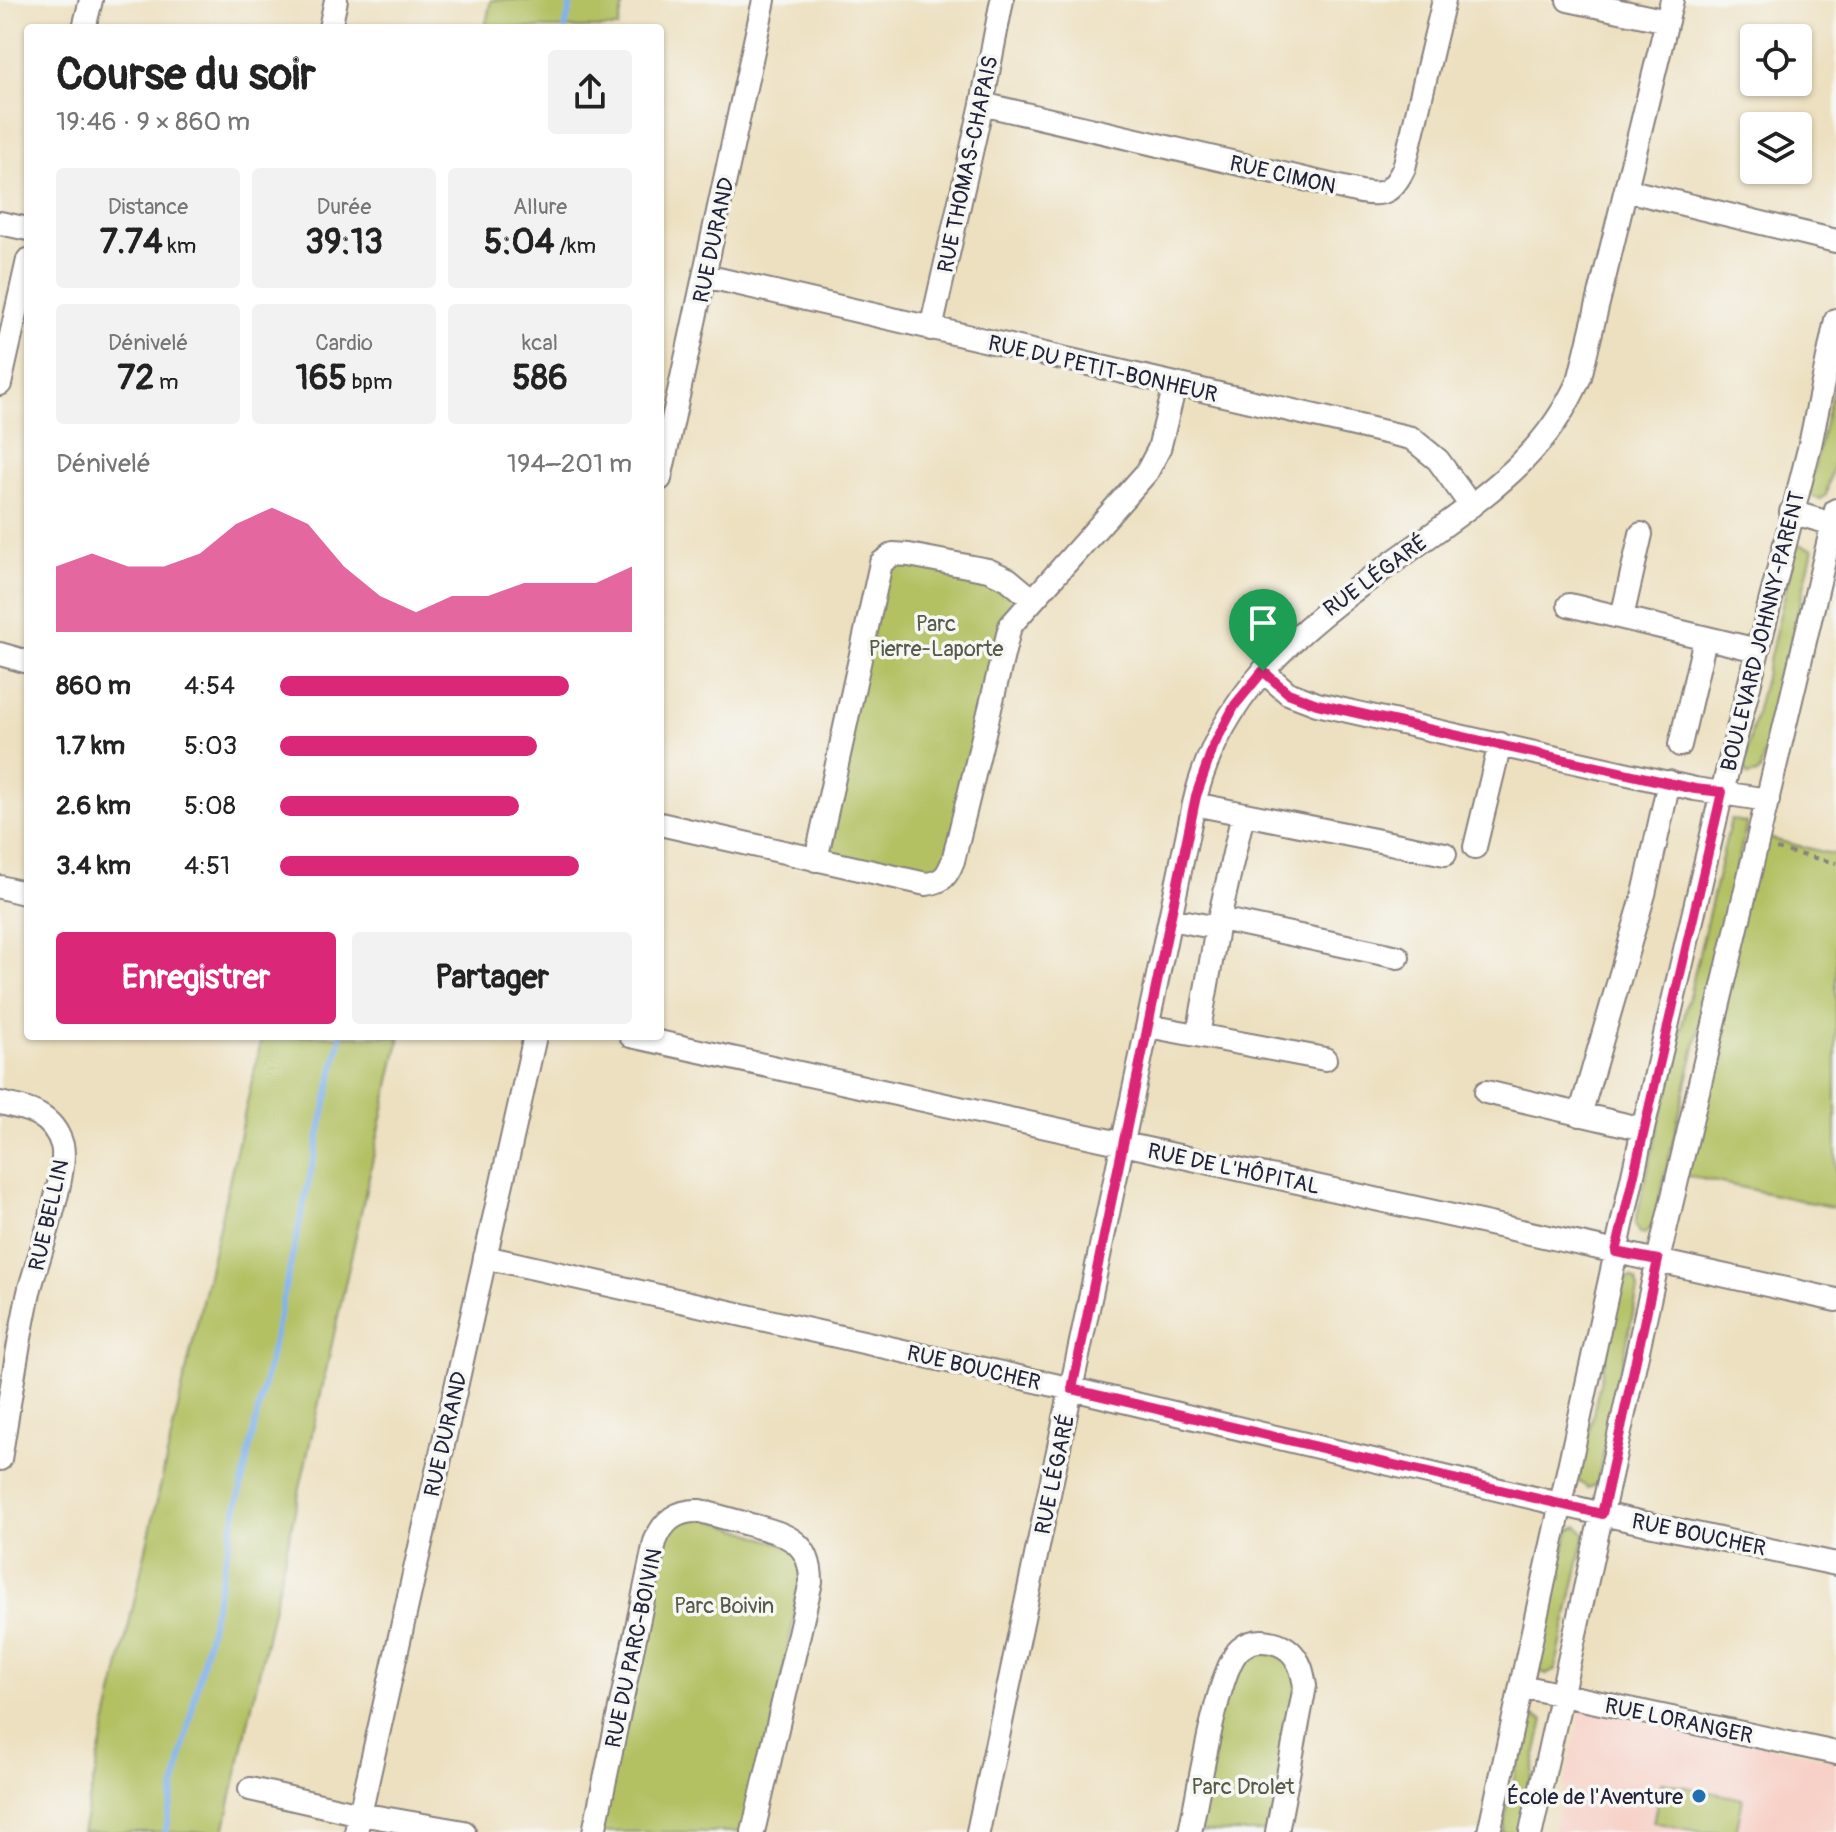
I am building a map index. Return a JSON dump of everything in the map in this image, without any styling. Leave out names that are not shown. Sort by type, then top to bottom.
[{"type":"street","points":[[85,24],[91,0]]},
{"type":"street","points":[[331,24],[336,0]]},
{"type":"street","name":"RUE DURAND","points":[[664,461],[764,0]]},
{"type":"street","name":"RUE THOMAS-CHAPAIS","points":[[931,329],[1002,0]]},
{"type":"street","name":"RUE CIMON","points":[[982,104],[1372,195],[1396,185],[1404,168],[1444,0]]},
{"type":"street","points":[[1568,0],[1669,10]]},
{"type":"street","name":"RUE LÉGARÉ","points":[[978,1832],[1194,804],[1213,747],[1235,705],[1292,639],[1330,607],[1471,506],[1520,466],[1568,406],[1580,377],[1669,10]]},
{"type":"street","points":[[1626,190],[1836,241]]},
{"type":"street","points":[[0,223],[24,228]]},
{"type":"street","name":"RUE DU PETIT-BONHEUR","points":[[705,276],[1411,438],[1438,460],[1471,506]]},
{"type":"street","points":[[0,384],[24,278]]},
{"type":"street","name":"BOULEVARD JOHNNY-PARENT","points":[[1489,1832],[1643,1129],[1722,792],[1810,445],[1836,320]]},
{"type":"street","points":[[664,825],[926,884],[940,883],[948,874],[1010,626],[1147,472],[1159,449],[1175,385]]},
{"type":"street","points":[[1791,512],[1835,520]]},
{"type":"street","name":"BOULEVARD JOHNNY-PARENT","points":[[1531,1832],[1658,1260],[1835,520]]},
{"type":"street","points":[[1622,617],[1641,534]]},
{"type":"street","points":[[816,860],[881,563],[893,554],[909,555],[988,570],[1008,579],[1032,599]]},
{"type":"street","points":[[1569,605],[1757,650]]},
{"type":"street","points":[[1680,745],[1705,639]]},
{"type":"street","points":[[0,654],[24,661]]},
{"type":"street","points":[[1263,671],[1288,693],[1317,704],[1669,782],[1768,800]]},
{"type":"street","points":[[1475,847],[1500,744]]},
{"type":"street","points":[[1580,1115],[1644,894],[1669,782]]},
{"type":"street","points":[[1194,804],[1445,854]]},
{"type":"street","points":[[1198,1035],[1218,923],[1243,814]]},
{"type":"street","points":[[0,887],[24,893]]},
{"type":"street","points":[[1171,919],[1218,923],[1398,957]]},
{"type":"street","points":[[1148,1026],[1325,1059]]},
{"type":"street","name":"RUE DURAND","points":[[358,1823],[534,1040]]},
{"type":"street","name":"RUE DE L'HÔPITAL","points":[[649,1040],[1836,1300]]},
{"type":"street","points":[[1486,1092],[1643,1129]]},
{"type":"street","name":"RUE BELLIN","points":[[0,1103],[25,1108],[45,1117],[57,1132],[63,1148],[62,1170],[30,1291],[0,1459]]},
{"type":"street","name":"RUE BOUCHER","points":[[485,1257],[1072,1389],[1602,1514],[1836,1564]]},
{"type":"street","name":"RUE DU PARC-BOIVIN","points":[[594,1832],[655,1542],[661,1526],[685,1510],[700,1511],[784,1534],[806,1553],[811,1566],[811,1582],[753,1832]]},
{"type":"street","points":[[1190,1832],[1223,1677],[1240,1649],[1254,1641],[1267,1641],[1293,1654],[1302,1669],[1305,1686],[1277,1832]]},
{"type":"street","name":"RUE LORANGER","points":[[1521,1686],[1836,1753]]},
{"type":"street","points":[[250,1789],[358,1823],[464,1832]]},
{"type":"path","points":[[1758,844],[1836,863]]},
{"type":"shaded area","name":"École de l'Aventure","points":[[1582,1707],[1836,1760],[1836,1832],[1553,1832]]},
{"type":"green space","points":[[491,0],[624,0],[619,24],[486,24]]},
{"type":"green space","points":[[1836,377],[1836,452],[1826,495],[1820,499],[1810,496],[1809,489]]},
{"type":"green space","points":[[1797,544],[1813,549],[1760,771],[1748,776],[1743,767]]},
{"type":"green space","name":"Parc Pierre-Laporte","points":[[881,563],[988,570],[1032,599],[1010,626],[940,883],[816,860]]},
{"type":"green space","points":[[1731,819],[1747,823],[1653,1227],[1645,1234],[1640,1233],[1635,1224]]},
{"type":"green space","points":[[1760,836],[1836,855],[1836,1208],[1679,1174]]},
{"type":"green space","points":[[261,1040],[399,1040],[224,1832],[82,1832]]},
{"type":"green space","points":[[1631,1277],[1636,1280],[1638,1290],[1597,1483],[1588,1488],[1578,1481],[1622,1283]]},
{"type":"green space","name":"Parc Boivin","points":[[685,1510],[806,1553],[753,1832],[594,1832],[655,1542]]},
{"type":"green space","points":[[1578,1526],[1585,1535],[1555,1670],[1546,1675],[1538,1666],[1569,1530]]},
{"type":"green space","name":"Parc Drolet","points":[[1254,1641],[1302,1669],[1277,1832],[1190,1832],[1223,1677]]},
{"type":"green space","points":[[1528,1715],[1544,1720],[1519,1832],[1502,1832]]},
{"type":"green space","points":[[1662,1782],[1743,1799],[1736,1832],[1701,1832],[1653,1822]]},
{"type":"waterway","points":[[566,24],[572,0]]},
{"type":"waterway","points":[[165,1832],[340,1040]]},
{"type":"place","name":"École de l'Aventure","points":[[1699,1796]]},
{"type":"route","points":[[1263,671],[1288,693],[1317,704],[1695,789],[1722,792],[1616,1252],[1658,1260],[1602,1514],[1072,1389],[1196,796],[1213,747],[1235,705],[1263,671]]}]
